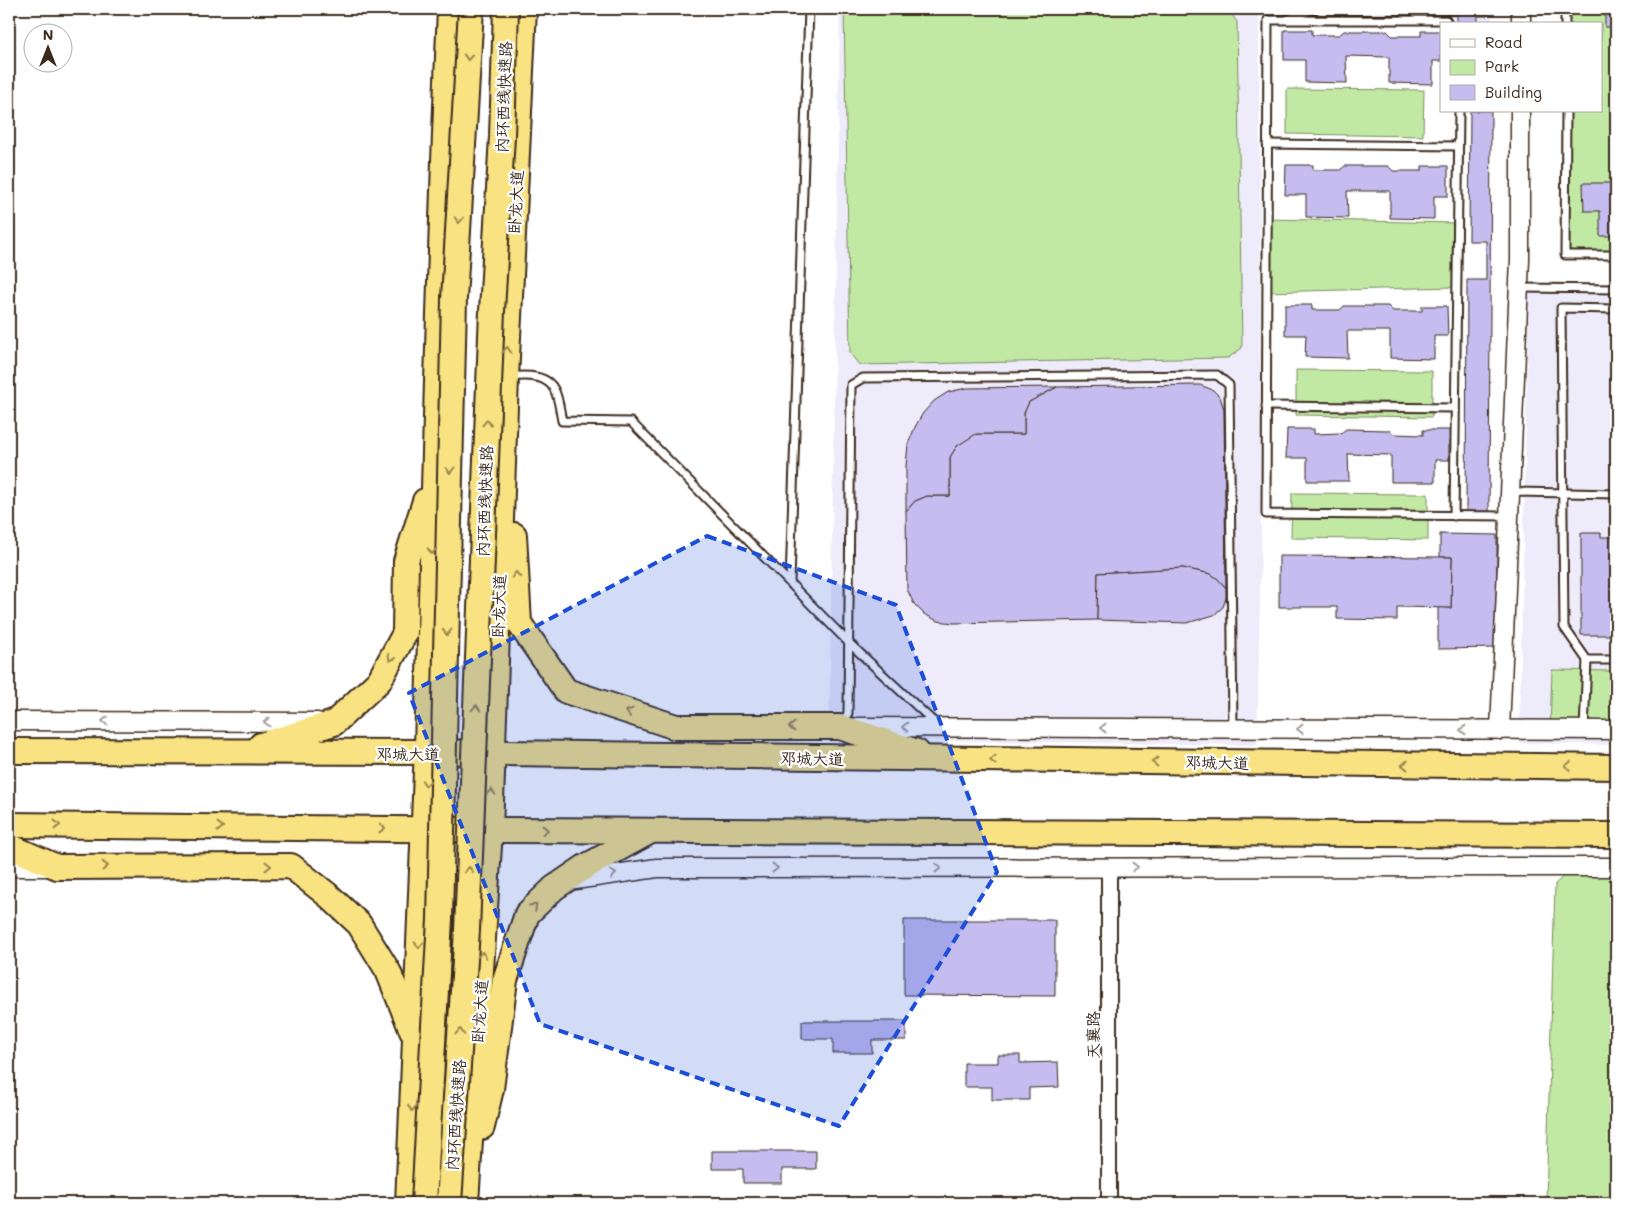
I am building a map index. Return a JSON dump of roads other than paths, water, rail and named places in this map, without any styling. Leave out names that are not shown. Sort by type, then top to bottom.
[{"type":"highway","points":[[437,372],[434,251],[444,9]]},
{"type":"highway","points":[[412,1203],[415,1039],[427,752],[444,134],[450,9]]},
{"type":"highway","name":"内环西线快速路","points":[[412,1203],[440,919],[454,299],[471,9]]},
{"type":"highway","name":"内环西线快速路","points":[[462,1201],[467,930],[506,9]]},
{"type":"highway","name":"卧龙大道","points":[[462,1201],[490,830],[509,304],[524,9]]},
{"type":"highway","points":[[509,304],[520,222],[530,9]]},
{"type":"highway","points":[[506,378],[519,623],[566,692],[676,727],[840,727],[938,759]]},
{"type":"highway","points":[[238,752],[334,722],[378,681],[405,633],[406,560],[434,476]]},
{"type":"highway","name":"邓城大道","points":[[9,751],[427,752],[1616,767]]},
{"type":"highway","points":[[9,825],[490,830],[1616,835]]},
{"type":"highway","points":[[462,1201],[491,1089],[505,980],[527,914],[554,888],[585,867],[653,830]]},
{"type":"highway","points":[[9,846],[56,867],[291,866],[329,896],[359,924],[388,971],[415,1039]]},
{"type":"street","points":[[1521,9],[1521,22]]},
{"type":"street","points":[[1500,730],[1518,288],[1520,112]]},
{"type":"street","points":[[9,721],[334,722]]},
{"type":"street","points":[[840,727],[1616,730]]},
{"type":"street","points":[[9,867],[56,867]]},
{"type":"street","name":"天襄路","points":[[1109,867],[1109,1203]]},
{"type":"street","points":[[565,881],[657,868],[1616,867]]},
{"type":"lane","points":[[790,582],[809,9]]},
{"type":"lane","points":[[1283,20],[1315,9]]},
{"type":"lane","points":[[1565,9],[1565,22]]},
{"type":"lane","points":[[1447,22],[1446,20],[1268,20],[1266,514],[1509,516]]},
{"type":"lane","points":[[1454,516],[1459,112]]},
{"type":"lane","points":[[1566,112],[1565,255],[1616,255]]},
{"type":"lane","points":[[1268,144],[1458,146]]},
{"type":"lane","points":[[1518,288],[1616,288]]},
{"type":"lane","points":[[1584,730],[1587,660],[1564,627],[1561,308],[1616,308]]},
{"type":"lane","points":[[840,727],[848,713],[851,385],[863,378],[1217,374],[1229,385],[1233,729]]},
{"type":"lane","points":[[506,378],[526,375],[544,379],[554,389],[562,421],[630,422],[848,642],[940,728]]},
{"type":"lane","points":[[1266,406],[1455,408]]},
{"type":"lane","points":[[1510,492],[1616,494]]},
{"type":"lane","points":[[1587,660],[1616,660]]}]
